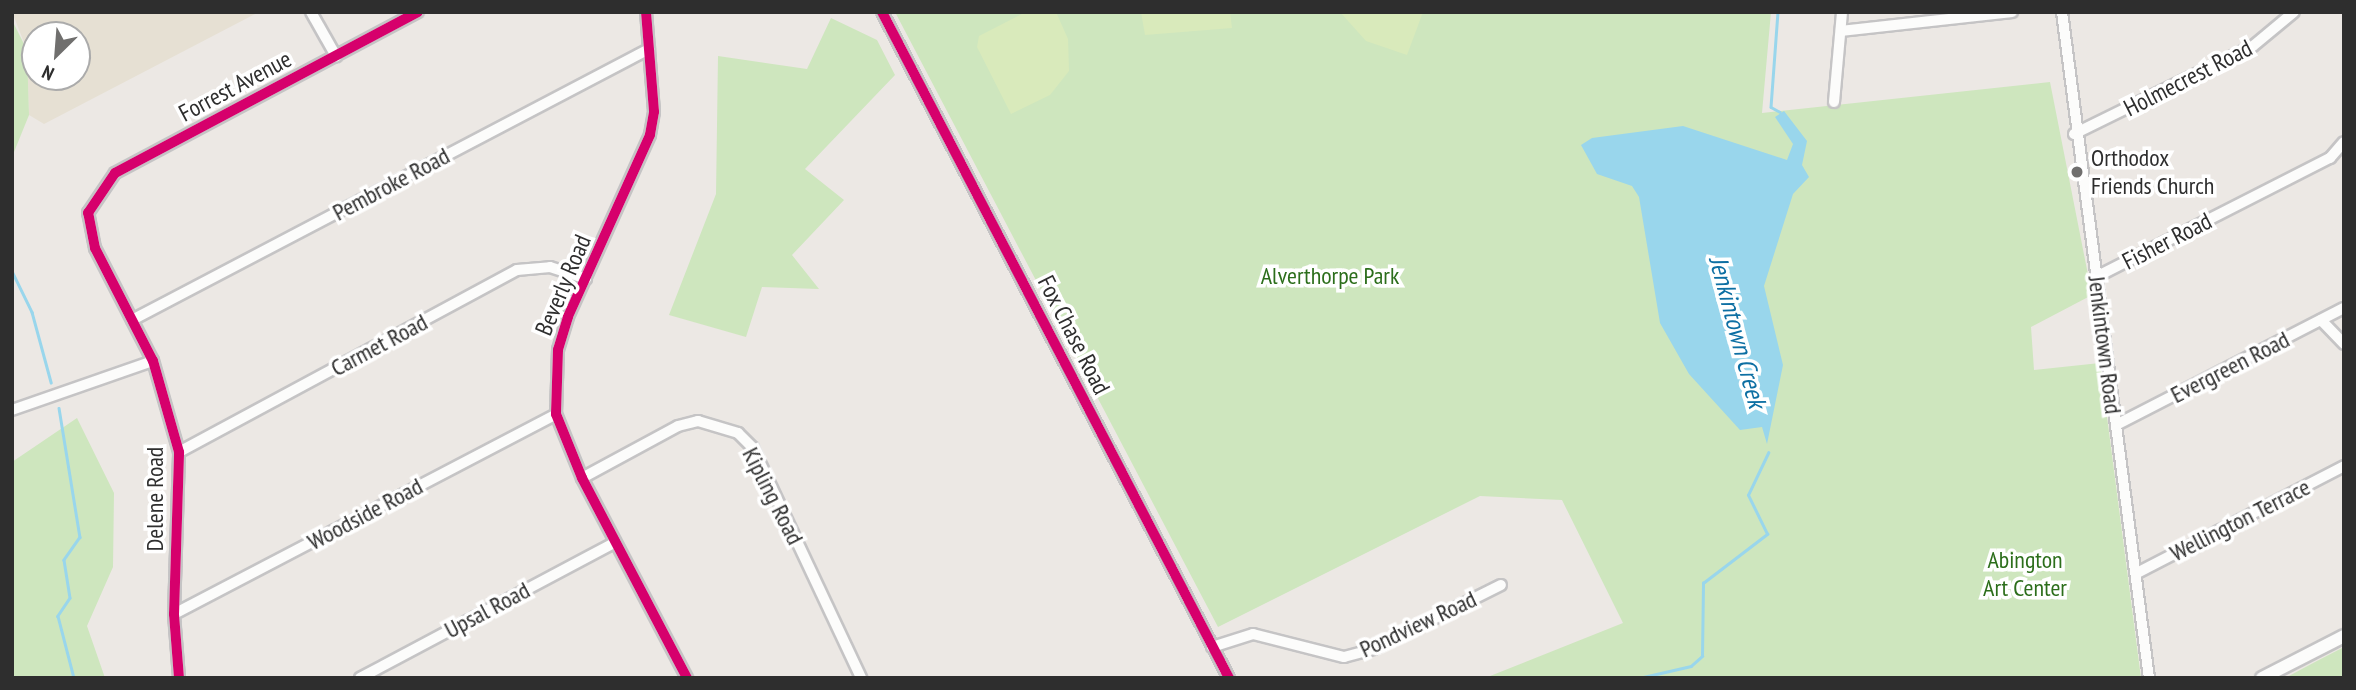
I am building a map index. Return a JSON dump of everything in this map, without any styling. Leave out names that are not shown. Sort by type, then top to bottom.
[{"type":"street","points":[[311,12],[336,56]]},
{"type":"street","name":"Forrest Avenue","points":[[88,212],[115,173],[418,12]]},
{"type":"street","name":"Beverly Road","points":[[646,12],[650,135],[586,279],[558,350],[556,414],[582,478],[614,543],[687,678]]},
{"type":"street","name":"Fox Chase Road","points":[[882,12],[1228,678]]},
{"type":"street","points":[[1834,102],[1842,12]]},
{"type":"street","points":[[1841,31],[2011,12]]},
{"type":"street","name":"Jenkintown Road","points":[[2062,12],[2074,134],[2137,573],[2149,678]]},
{"type":"street","name":"Holmecrest Road","points":[[2074,134],[2253,46],[2294,12]]},
{"type":"street","name":"Pembroke Road","points":[[132,320],[649,49]]},
{"type":"street","name":"Fisher Road","points":[[2096,277],[2330,158],[2344,142]]},
{"type":"street","name":"Delene Road","points":[[88,212],[94,248],[153,362],[179,452],[174,614],[179,678]]},
{"type":"street","name":"Carmet Road","points":[[179,452],[517,271],[550,267],[586,279]]},
{"type":"street","name":"Evergreen Road","points":[[2116,425],[2344,308]]},
{"type":"street","points":[[2321,320],[2344,344]]},
{"type":"street","points":[[12,410],[153,362]]},
{"type":"street","name":"Woodside Road","points":[[174,614],[556,414]]},
{"type":"street","name":"Kipling Road","points":[[582,478],[678,426],[698,421],[738,432],[753,448],[861,678]]},
{"type":"street","name":"Wellington Terrace","points":[[2137,573],[2344,466]]},
{"type":"street","name":"Upsal Road","points":[[361,678],[614,543]]},
{"type":"street","name":"Pondview Road","points":[[1212,647],[1253,634],[1344,657],[1373,649],[1502,585]]},
{"type":"street","points":[[2262,678],[2344,636]]},
{"type":"shaded area","points":[[12,12],[259,12],[44,124],[29,115],[28,91],[91,91],[91,21],[21,21],[21,35]]},
{"type":"green space","name":"Alverthorpe Park","points":[[895,12],[1771,12],[1762,113],[2050,82],[2092,295],[2031,327],[2034,370],[2100,363],[2141,678],[1485,678],[1623,623],[1562,500],[1480,496],[1218,627]]},
{"type":"green space","points":[[1026,12],[1056,12],[1068,39],[1069,71],[1050,95],[1011,114],[977,47],[979,36]]},
{"type":"green space","points":[[1141,12],[1230,12],[1232,28],[1145,35]]},
{"type":"green space","points":[[1340,12],[1423,12],[1407,55],[1366,41]]},
{"type":"green space","points":[[831,18],[877,40],[895,75],[805,169],[844,200],[792,255],[819,289],[762,287],[746,337],[669,315],[716,194],[718,56],[807,69]]},
{"type":"green space","points":[[12,20],[21,38],[21,91],[28,91],[29,115],[12,157]]},
{"type":"green space","points":[[77,418],[114,493],[113,567],[87,626],[105,678],[12,678],[12,462]]},
{"type":"green space","points":[[2344,647],[2344,678],[2285,678],[2315,662]]},
{"type":"water","points":[[1784,111],[1807,141],[1802,165],[1809,177],[1793,194],[1764,286],[1783,365],[1767,444],[1762,427],[1740,430],[1689,374],[1660,323],[1639,197],[1632,186],[1597,174],[1581,145],[1592,138],[1683,126],[1787,160],[1793,144],[1775,117]]},
{"type":"waterway","name":"Jenkintown Creek","points":[[1778,12],[1771,107],[1780,112]]},
{"type":"waterway","points":[[12,271],[32,312],[51,382]]},
{"type":"waterway","points":[[59,408],[80,537],[64,560],[70,598],[58,616],[74,678]]},
{"type":"waterway","name":"Jenkintown Creek","points":[[1639,678],[1691,666],[1702,656],[1703,583],[1767,534],[1748,495],[1768,453]]},
{"type":"cycle path","points":[[179,678],[174,614],[179,452],[153,361],[95,248],[88,213],[115,173],[418,12]]},
{"type":"cycle path","points":[[646,12],[654,112],[650,135],[568,317],[558,350],[556,414],[582,478],[687,678]]},
{"type":"cycle path","points":[[882,12],[1229,678]]},
{"type":"place","name":"Orthodox Friends Church","points":[[2077,172]]},
{"type":"park label","name":"Abington Art Center","points":[[2025,574]]}]
